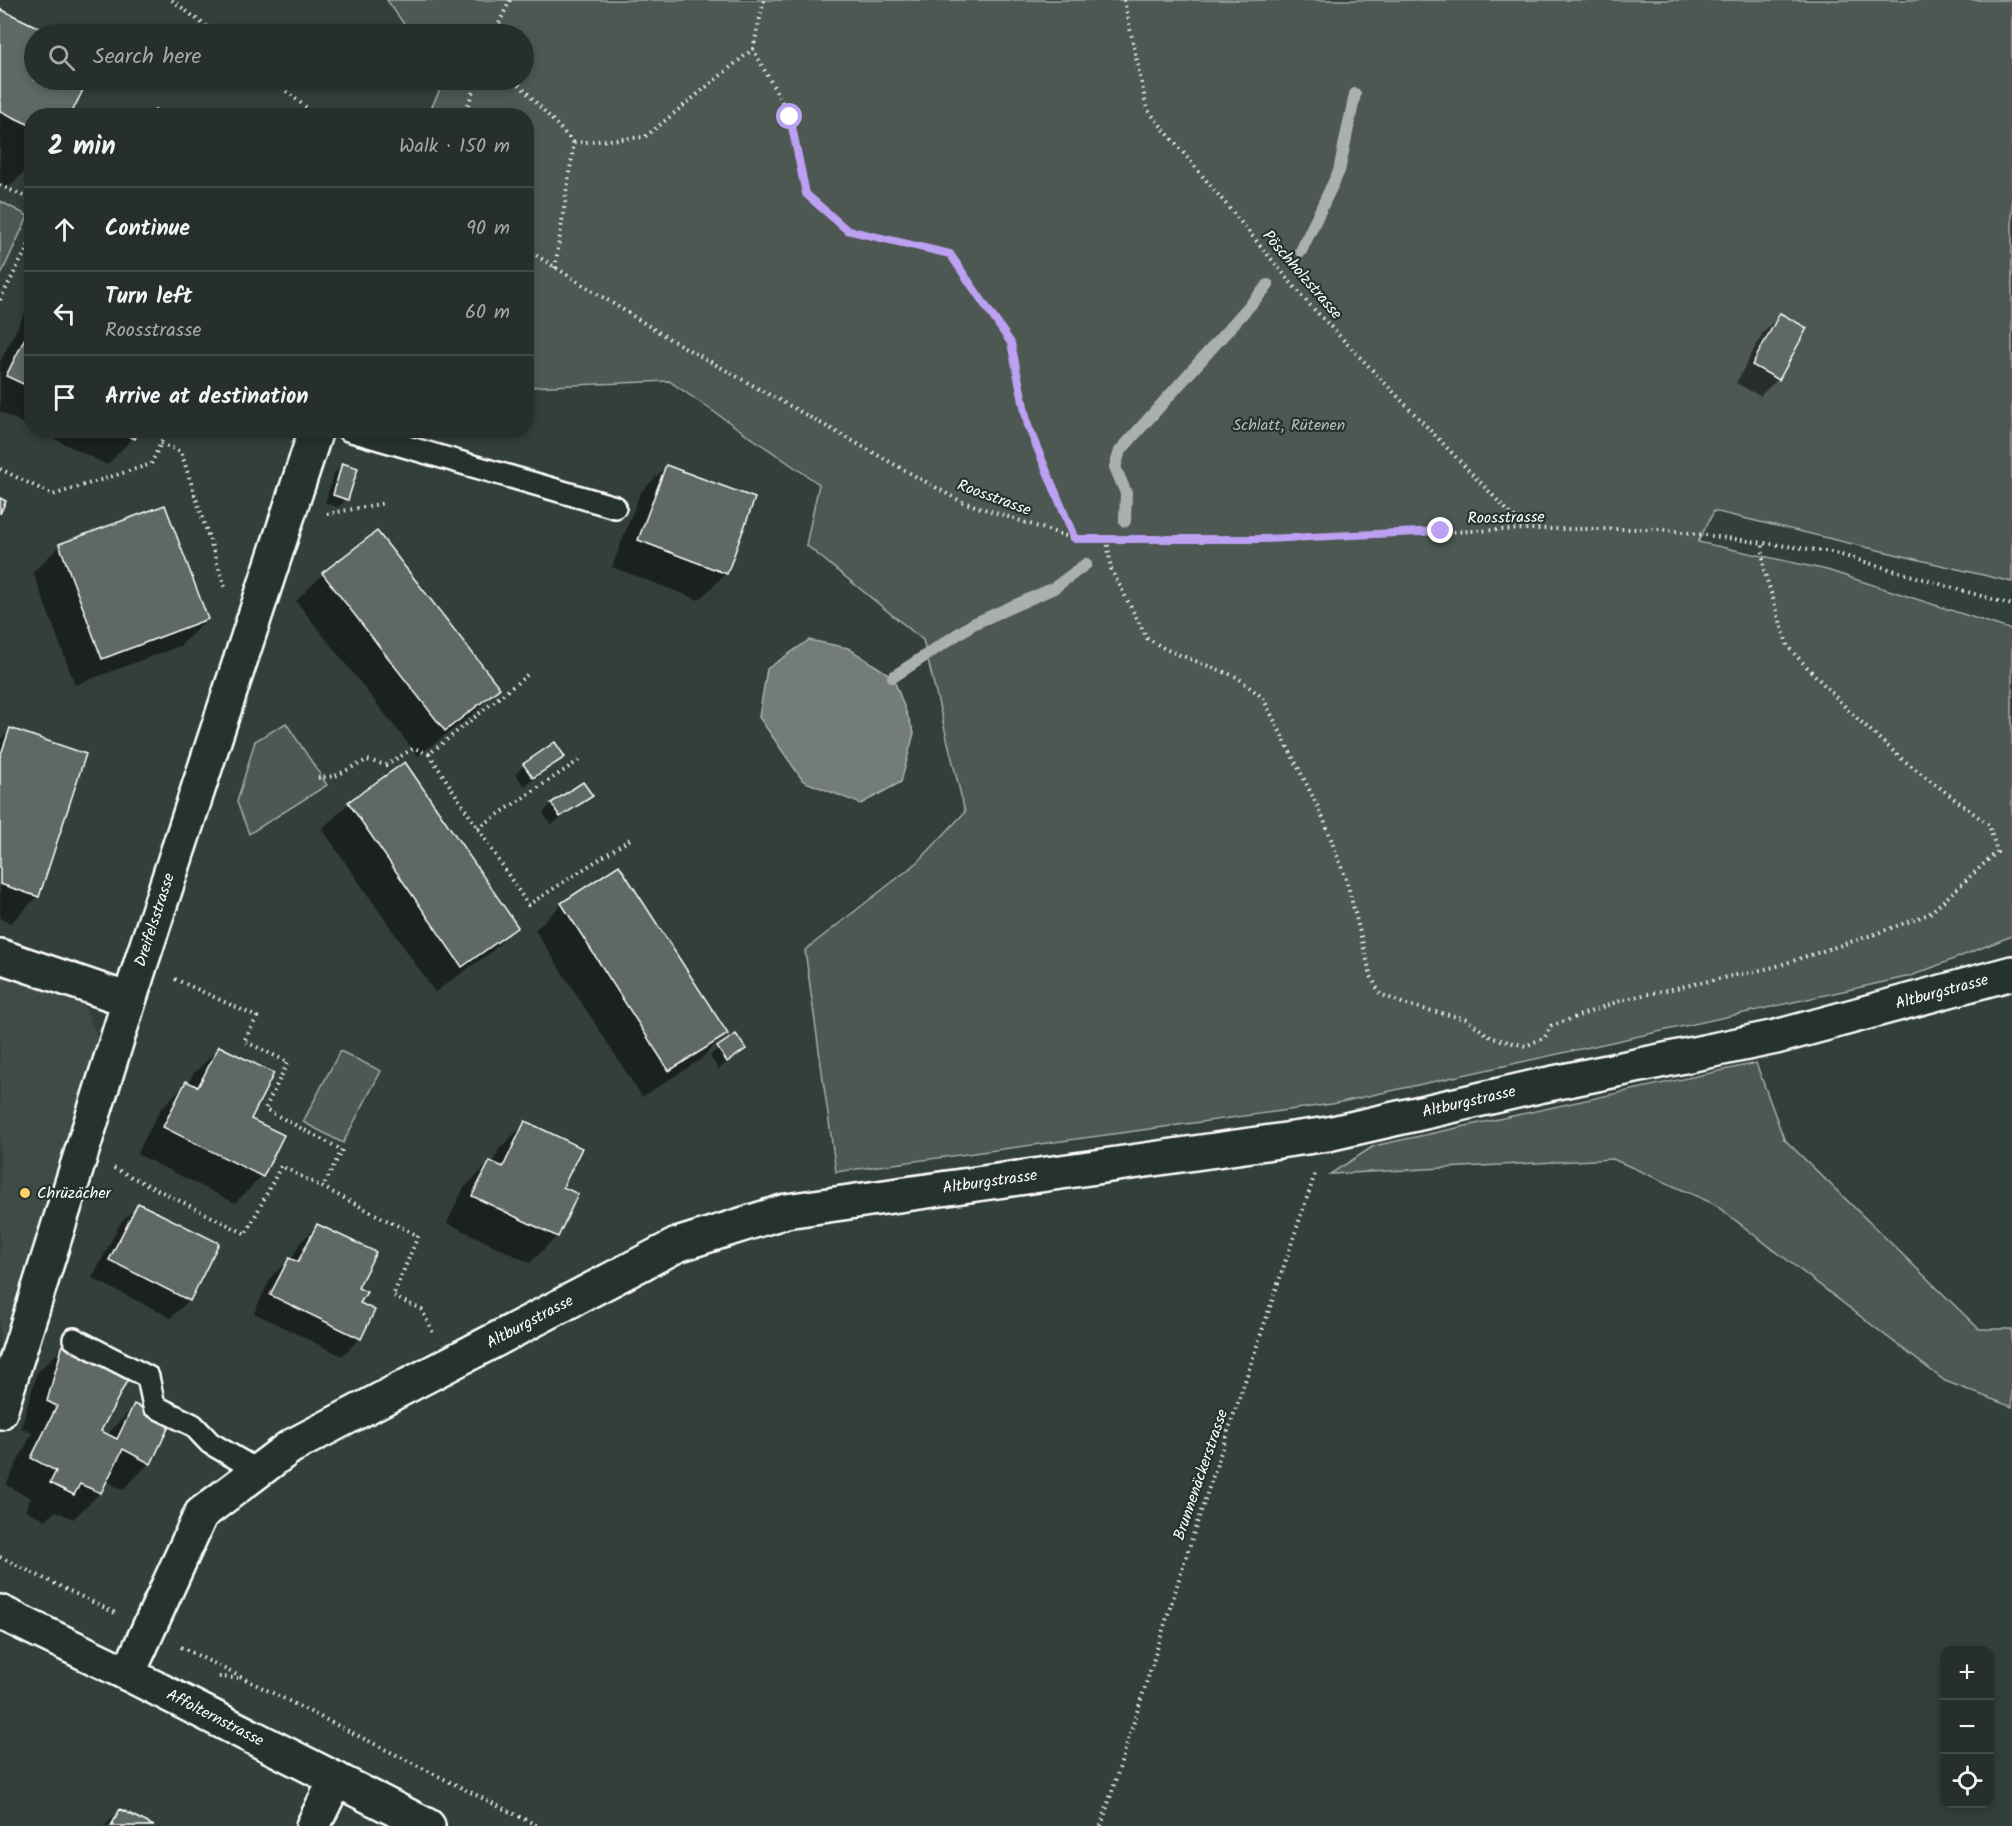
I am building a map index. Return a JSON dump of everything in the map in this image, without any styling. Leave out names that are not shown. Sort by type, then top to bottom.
[{"type":"street","name":"Dreifelsstrasse","points":[[0,1412],[129,1000],[313,438]]},
{"type":"street","points":[[0,956],[129,1000]]},
{"type":"street","name":"Altburgstrasse","points":[[128,1674],[201,1514],[290,1447],[677,1245],[786,1211],[1328,1134],[1539,1086],[1776,1038],[2012,973]]},
{"type":"street","name":"Affolternstrasse","points":[[0,1612],[428,1826]]},
{"type":"street","points":[[313,1826],[336,1779]]},
{"type":"lane","points":[[376,438],[615,507]]},
{"type":"lane","points":[[74,1339],[148,1377],[154,1406],[193,1425],[210,1443],[258,1471]]},
{"type":"path","points":[[172,0],[203,24]]},
{"type":"path","points":[[499,24],[510,0]]},
{"type":"path","points":[[574,143],[645,137],[753,50],[764,0]]},
{"type":"path","name":"Pöschholzstrasse","points":[[1124,0],[1147,109],[1307,302],[1525,529]]},
{"type":"path","points":[[753,50],[790,117],[806,194],[847,230],[950,254],[1011,343],[1028,426],[1075,539]]},
{"type":"path","points":[[284,90],[305,108]]},
{"type":"path","points":[[467,108],[473,90]]},
{"type":"path","points":[[524,90],[574,143]]},
{"type":"path","points":[[555,268],[574,143]]},
{"type":"path","points":[[0,185],[24,196]]},
{"type":"path","points":[[0,300],[24,253]]},
{"type":"path","name":"Roosstrasse","points":[[534,254],[668,338],[960,501],[1075,539],[1265,539],[1525,529],[1660,529],[1831,552],[2012,605]]},
{"type":"path","points":[[0,469],[53,495],[151,464],[164,438]]},
{"type":"path","points":[[161,444],[181,452],[228,596]]},
{"type":"path","points":[[286,522],[385,503]]},
{"type":"path","points":[[1107,539],[1111,569],[1147,638],[1167,650],[1237,677],[1263,698],[1322,815],[1347,882],[1371,976],[1380,994],[1407,1005],[1466,1019],[1491,1038],[1526,1046],[1545,1037],[1551,1026],[1624,999],[1774,966],[1929,914],[1997,852],[1989,825],[1902,759],[1850,712],[1788,647],[1763,567],[1763,543]]},
{"type":"path","points":[[429,753],[527,675]]},
{"type":"path","points":[[318,778],[335,776],[367,760],[386,765],[414,748],[429,753],[528,905],[632,838]]},
{"type":"path","points":[[478,828],[581,759]]},
{"type":"path","points":[[141,963],[257,1017],[244,1041],[288,1062],[265,1109],[342,1150],[323,1187]]},
{"type":"path","name":"Brunnenäckerstrasse","points":[[1101,1826],[1193,1535],[1328,1134]]},
{"type":"path","points":[[81,1152],[246,1234],[281,1166],[418,1236],[393,1296],[422,1310],[449,1364]]},
{"type":"path","points":[[0,1557],[538,1826]]},
{"type":"shaded area","points":[[809,640],[848,648],[893,677],[914,733],[901,782],[861,804],[803,781],[759,717],[767,669]]},
{"type":"shaded area","name":"Chrüzächer","points":[[0,976],[83,1004],[99,1041],[0,1344]]},
{"type":"green space","name":"Schlatt, Rütenen","points":[[387,0],[2012,0],[2012,582],[1714,511],[1698,542],[1827,570],[2012,630],[2012,936],[1911,976],[1332,1104],[836,1172],[805,950],[918,862],[965,812],[923,640],[806,545],[819,484],[669,381],[534,387],[534,108],[431,108],[440,90],[534,90],[534,24],[404,24]]},
{"type":"green space","points":[[0,201],[24,214],[24,225],[0,277]]},
{"type":"green space","points":[[286,723],[327,785],[249,834],[237,802],[255,741]]},
{"type":"green space","points":[[340,1051],[381,1071],[343,1143],[303,1122]]},
{"type":"green space","points":[[1756,1063],[1784,1139],[1979,1329],[2012,1329],[2012,1407],[1945,1381],[1714,1204],[1613,1159],[1330,1174],[1374,1146]]},
{"type":"building","points":[[0,9],[31,24],[24,24],[24,90],[83,90],[74,108],[24,108],[24,122],[0,111]]},
{"type":"building","points":[[1780,313],[1807,328],[1779,380],[1752,365]]},
{"type":"building","points":[[24,340],[24,384],[6,376]]},
{"type":"building","points":[[342,463],[358,468],[348,500],[333,495]]},
{"type":"building","points":[[666,465],[755,498],[727,574],[638,540]]},
{"type":"building","points":[[0,498],[6,501],[0,514]]},
{"type":"building","points":[[165,505],[208,619],[102,659],[59,544]]},
{"type":"building","points":[[377,531],[500,688],[445,731],[322,573]]},
{"type":"building","points":[[10,728],[86,754],[39,897],[0,884],[0,757]]},
{"type":"building","points":[[555,742],[565,757],[533,778],[523,764]]},
{"type":"building","points":[[405,762],[518,927],[462,967],[348,802]]},
{"type":"building","points":[[583,782],[593,796],[560,817],[551,803]]},
{"type":"building","points":[[619,865],[728,1034],[669,1071],[561,903]]},
{"type":"building","points":[[736,1034],[746,1049],[727,1062],[717,1047]]},
{"type":"building","points":[[219,1046],[274,1073],[251,1119],[284,1135],[263,1177],[163,1127],[186,1081],[198,1087]]},
{"type":"building","points":[[525,1121],[582,1148],[563,1187],[578,1194],[558,1237],[472,1196],[490,1161],[503,1167]]},
{"type":"building","points":[[138,1203],[219,1243],[190,1301],[109,1260]]},
{"type":"building","points":[[317,1224],[376,1252],[358,1288],[367,1292],[360,1303],[375,1310],[361,1339],[270,1295],[289,1258],[298,1262]]},
{"type":"building","points":[[63,1344],[129,1377],[101,1431],[117,1439],[134,1404],[171,1422],[151,1464],[123,1449],[101,1493],[80,1484],[74,1495],[50,1483],[56,1471],[31,1458],[57,1406],[47,1401]]},
{"type":"building","points":[[120,1809],[154,1826],[111,1826]]},
{"type":"waterway","points":[[1301,251],[1339,171],[1355,94]]},
{"type":"waterway","points":[[1125,521],[1126,493],[1115,467],[1120,451],[1268,285]]},
{"type":"waterway","points":[[893,677],[973,624],[1054,588],[1086,564]]},
{"type":"place","name":"Chrüzächer","points":[[25,1193]]},
{"type":"route","points":[[790,117],[806,194],[847,230],[950,254],[1011,343],[1028,426],[1075,539],[1265,539],[1441,531]]}]
